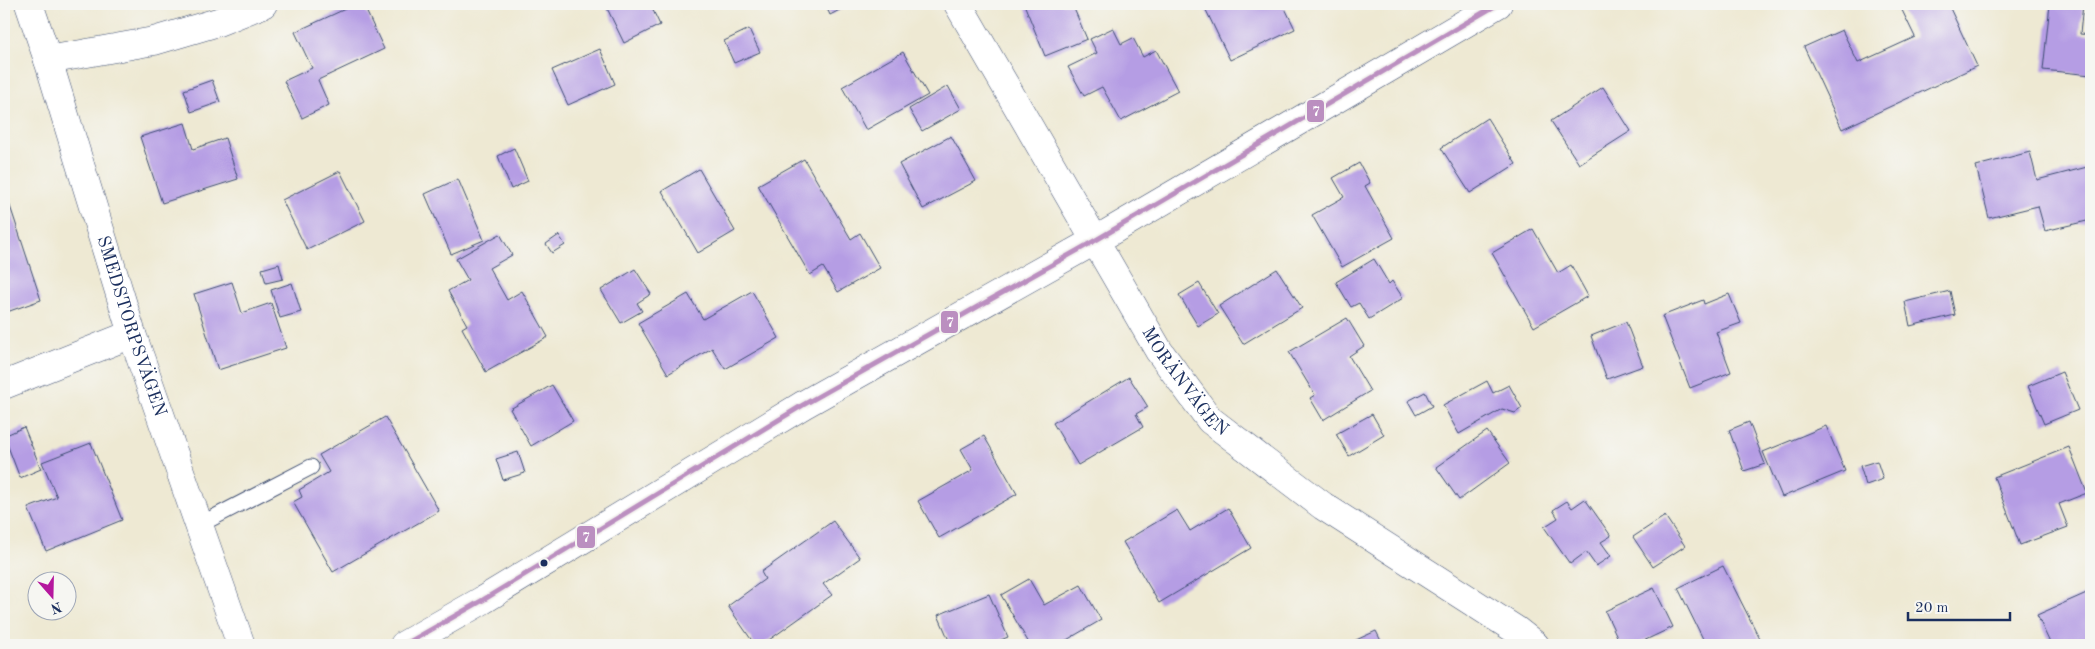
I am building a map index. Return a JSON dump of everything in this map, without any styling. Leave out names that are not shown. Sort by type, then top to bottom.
[{"type":"street","name":"SMEDSTORPSVÄGEN","points":[[29,4],[132,334],[241,645]]},
{"type":"street","points":[[48,60],[154,41],[218,22],[263,4]]},
{"type":"street","name":"MORÄNVÄGEN","points":[[958,4],[1160,351],[1210,420],[1323,506],[1516,630],[1535,645]]},
{"type":"street","points":[[404,645],[498,591],[803,405],[1096,240],[1498,4]]},
{"type":"street","points":[[4,385],[132,334]]},
{"type":"lane","points":[[199,525],[311,467]]},
{"type":"building","points":[[356,4],[363,4],[384,49],[318,80],[329,105],[302,118],[284,81],[312,68],[295,32]]},
{"type":"building","points":[[605,4],[650,4],[660,25],[624,43]]},
{"type":"building","points":[[825,4],[851,4],[830,15]]},
{"type":"building","points":[[1024,4],[1072,4],[1087,39],[1045,56]]},
{"type":"building","points":[[1203,4],[1283,4],[1295,29],[1230,60]]},
{"type":"building","points":[[1899,4],[1948,4],[1977,66],[1842,129],[1804,47],[1842,30],[1858,63],[1915,37]]},
{"type":"building","points":[[2050,4],[2083,4],[2080,34],[2091,35],[2091,75],[2043,70]]},
{"type":"building","points":[[1113,28],[1121,44],[1133,38],[1143,57],[1156,50],[1178,91],[1121,121],[1102,87],[1084,96],[1068,67],[1097,53],[1090,39]]},
{"type":"building","points":[[749,29],[760,52],[734,63],[724,41]]},
{"type":"building","points":[[600,49],[615,84],[568,105],[552,70]]},
{"type":"building","points":[[903,52],[928,95],[866,130],[842,87]]},
{"type":"building","points":[[212,80],[220,102],[191,112],[184,90]]},
{"type":"building","points":[[948,86],[961,109],[922,131],[909,109]]},
{"type":"building","points":[[1603,87],[1631,131],[1579,164],[1551,121]]},
{"type":"building","points":[[1487,118],[1516,164],[1470,193],[1441,148]]},
{"type":"building","points":[[185,123],[193,149],[225,138],[238,179],[162,203],[140,137]]},
{"type":"building","points":[[951,136],[976,181],[923,209],[899,164]]},
{"type":"building","points":[[514,148],[528,181],[511,189],[498,156]]},
{"type":"building","points":[[2030,152],[2037,180],[2091,166],[2091,220],[2045,231],[2038,206],[1989,218],[1976,166]]},
{"type":"building","points":[[804,159],[851,239],[860,233],[880,268],[838,292],[823,267],[810,275],[758,185]]},
{"type":"building","points":[[1359,163],[1370,183],[1365,186],[1394,238],[1342,267],[1312,215],[1344,197],[1333,178]]},
{"type":"building","points":[[699,169],[735,231],[698,253],[662,191]]},
{"type":"building","points":[[340,171],[365,221],[307,250],[282,200]]},
{"type":"building","points":[[458,179],[484,240],[451,254],[425,194]]},
{"type":"building","points":[[7,197],[41,300],[4,313],[4,198]]},
{"type":"building","points":[[1533,229],[1558,273],[1571,265],[1588,296],[1534,327],[1492,253]]},
{"type":"building","points":[[500,234],[512,255],[489,268],[507,300],[522,291],[548,337],[486,372],[462,328],[467,325],[448,291],[468,280],[456,259]]},
{"type":"building","points":[[559,235],[565,245],[552,253],[546,244]]},
{"type":"building","points":[[1374,259],[1389,284],[1392,281],[1403,298],[1369,319],[1359,303],[1351,307],[1336,282]]},
{"type":"building","points":[[279,264],[283,279],[266,283],[262,269]]},
{"type":"building","points":[[635,269],[651,294],[637,303],[642,311],[621,323],[601,290]]},
{"type":"building","points":[[1277,269],[1302,308],[1243,344],[1219,306]]},
{"type":"building","points":[[232,282],[242,313],[271,303],[286,348],[218,370],[194,294]]},
{"type":"building","points":[[292,283],[301,312],[280,318],[271,290]]},
{"type":"building","points":[[1199,283],[1218,314],[1198,326],[1179,295]]},
{"type":"building","points":[[752,291],[779,338],[725,369],[712,348],[668,374],[638,323],[688,294],[703,319]]},
{"type":"building","points":[[1950,291],[1955,315],[1910,326],[1905,302]]},
{"type":"building","points":[[1729,294],[1741,323],[1716,332],[1731,372],[1690,388],[1662,316],[1703,300],[1704,304]]},
{"type":"building","points":[[1347,318],[1364,346],[1349,356],[1370,391],[1323,420],[1310,398],[1315,395],[1289,352]]},
{"type":"building","points":[[1626,322],[1643,366],[1607,379],[1591,336]]},
{"type":"building","points":[[2062,372],[2078,410],[2044,424],[2028,386]]},
{"type":"building","points":[[1129,377],[1148,407],[1136,414],[1143,427],[1078,465],[1053,423]]},
{"type":"building","points":[[1487,381],[1493,393],[1509,385],[1522,408],[1515,413],[1502,409],[1459,434],[1443,405]]},
{"type":"building","points":[[552,385],[573,421],[531,446],[510,409]]},
{"type":"building","points":[[1425,392],[1432,406],[1416,415],[1408,401]]},
{"type":"building","points":[[1372,414],[1384,435],[1349,456],[1336,434]]},
{"type":"building","points":[[385,417],[439,511],[333,572],[293,502],[302,497],[299,490],[329,472],[319,455]]},
{"type":"building","points":[[1749,422],[1765,464],[1744,471],[1729,430]]},
{"type":"building","points":[[1826,426],[1845,471],[1782,497],[1763,452]]},
{"type":"building","points":[[24,427],[41,469],[20,478],[4,436]]},
{"type":"building","points":[[1487,431],[1510,463],[1459,500],[1436,467]]},
{"type":"building","points":[[984,436],[1017,494],[939,538],[918,501],[973,470],[961,449]]},
{"type":"building","points":[[91,443],[122,520],[46,551],[28,508],[57,497],[42,462]]},
{"type":"building","points":[[2069,447],[2087,493],[2059,504],[2068,527],[2020,545],[1994,477]]},
{"type":"building","points":[[518,452],[525,473],[503,480],[496,459]]},
{"type":"building","points":[[1877,461],[1883,479],[1866,485],[1860,466]]},
{"type":"building","points":[[1585,499],[1611,536],[1601,542],[1611,556],[1596,566],[1586,552],[1570,564],[1544,527],[1558,518],[1553,510],[1567,501],[1572,508]]},
{"type":"building","points":[[1228,508],[1251,548],[1159,603],[1123,542],[1177,510],[1190,531]]},
{"type":"building","points":[[1665,516],[1685,546],[1653,567],[1633,537]]},
{"type":"building","points":[[833,521],[860,558],[823,584],[832,595],[762,645],[755,645],[728,606],[765,579],[761,572]]},
{"type":"building","points":[[1723,566],[1763,645],[1706,645],[1678,588]]},
{"type":"building","points":[[1029,579],[1044,605],[1081,585],[1101,620],[1058,645],[1030,645],[1001,595]]},
{"type":"building","points":[[1654,588],[1673,627],[1635,645],[1621,645],[1605,611]]},
{"type":"building","points":[[2091,591],[2091,645],[2051,645],[2037,615]]},
{"type":"building","points":[[989,594],[1008,637],[989,645],[951,645],[938,615]]},
{"type":"building","points":[[1376,631],[1383,645],[1345,645]]},
{"type":"transit line","name":"7","points":[[404,645],[483,600],[803,405],[1096,240],[1498,4]]}]
